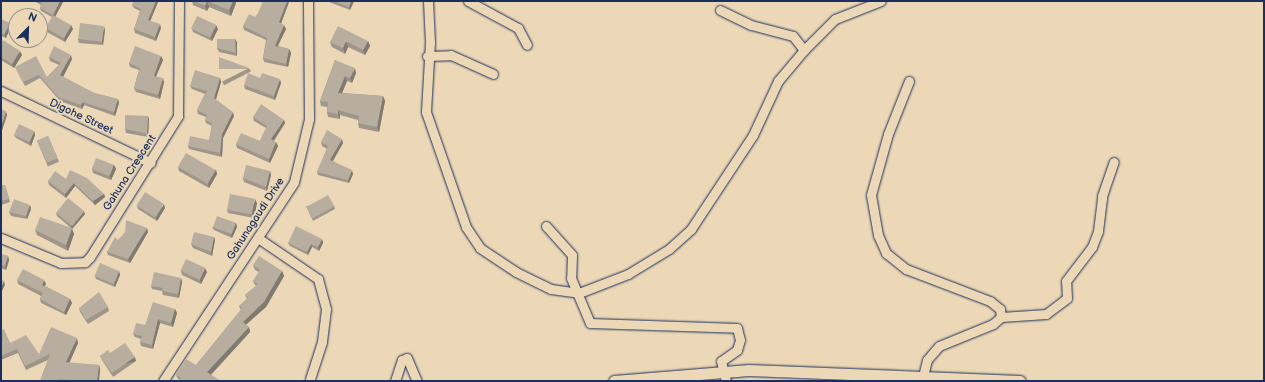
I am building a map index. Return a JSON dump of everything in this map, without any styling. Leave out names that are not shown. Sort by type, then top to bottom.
[{"type":"main road","points":[[614,381],[724,376],[809,370],[1020,381]]},
{"type":"street","name":"Gahuna Crescent","points":[[1,238],[48,260],[85,262],[151,163],[178,116],[179,1]]},
{"type":"street","name":"Gahunagaudi Drive","points":[[163,381],[294,182],[310,119],[308,1]]},
{"type":"street","points":[[428,1],[430,42],[427,56],[426,112],[466,227],[480,248],[516,272],[551,289],[579,294],[628,274],[668,249],[691,229],[753,135],[778,81],[804,50],[835,19],[881,1]]},
{"type":"street","points":[[468,1],[518,28],[527,45]]},
{"type":"street","points":[[720,10],[751,25],[793,36],[804,50]]},
{"type":"street","points":[[427,56],[451,56],[493,74]]},
{"type":"street","points":[[909,81],[888,134],[871,195],[878,234],[886,253],[906,269],[990,300],[1000,309],[1001,317]]},
{"type":"street","name":"Digohe Street","points":[[1,92],[151,163]]},
{"type":"street","points":[[923,376],[927,360],[939,346],[993,324],[1001,317],[1046,314],[1067,298],[1066,281],[1092,246],[1098,231],[1102,196],[1114,162]]},
{"type":"street","points":[[546,226],[572,255],[571,278],[590,323],[736,328],[740,340],[738,350],[721,361],[724,376]]},
{"type":"street","points":[[258,238],[318,279],[326,308],[322,342],[310,379]]},
{"type":"street","points":[[395,381],[402,360],[407,358],[417,381]]},
{"type":"building","points":[[39,1],[60,1],[53,15],[48,12],[48,8],[40,8],[42,3]]},
{"type":"building","points":[[134,1],[156,1],[148,20],[160,24],[155,37],[134,29],[141,9],[132,5]]},
{"type":"building","points":[[194,1],[207,1],[205,6]]},
{"type":"building","points":[[207,1],[233,1],[229,10]]},
{"type":"building","points":[[263,1],[287,1],[279,22],[284,25],[275,46],[289,49],[286,64],[263,58],[267,38],[243,26],[249,14],[255,17]]},
{"type":"building","points":[[334,1],[351,1],[349,7]]},
{"type":"building","points":[[53,15],[71,25],[64,38],[48,29],[48,24]]},
{"type":"building","points":[[197,16],[216,25],[210,38],[191,29]]},
{"type":"building","points":[[1,19],[8,22],[8,27],[4,35],[1,33]]},
{"type":"building","points":[[80,23],[104,26],[102,42],[78,39]]},
{"type":"building","points":[[338,26],[368,41],[363,50],[346,41],[343,48],[330,42]]},
{"type":"building","points":[[217,39],[235,39],[236,53],[217,48]]},
{"type":"building","points":[[3,40],[8,43],[8,48],[15,48],[20,51],[12,64],[1,57],[1,43]]},
{"type":"building","points":[[54,46],[71,55],[60,75],[94,93],[118,99],[114,112],[83,102],[81,105],[58,97],[39,75],[23,82],[15,67],[36,56],[47,77],[61,63],[49,57]]},
{"type":"building","points":[[135,46],[161,56],[154,76],[163,78],[158,95],[134,88],[140,68],[129,63]]},
{"type":"building","points":[[219,57],[249,68],[249,69],[219,69]]},
{"type":"building","points":[[335,60],[355,68],[350,78],[345,76],[338,93],[383,96],[377,127],[358,123],[359,116],[338,110],[338,114],[327,112],[328,102],[320,101]]},
{"type":"building","points":[[195,70],[220,78],[214,98],[233,112],[222,134],[220,153],[188,146],[190,136],[209,140],[212,123],[205,120],[207,115],[197,110],[207,91],[190,86]]},
{"type":"building","points":[[248,73],[260,78],[262,73],[280,79],[274,96],[244,85]]},
{"type":"building","points":[[261,104],[284,120],[271,139],[276,142],[269,159],[236,144],[241,133],[260,141],[267,126],[253,117]]},
{"type":"building","points":[[1,109],[6,111],[1,126]]},
{"type":"building","points":[[125,115],[148,116],[147,134],[125,129]]},
{"type":"building","points":[[19,124],[34,131],[29,142],[14,135]]},
{"type":"building","points":[[327,130],[342,139],[330,160],[352,170],[348,180],[317,172],[328,146],[321,142]]},
{"type":"building","points":[[48,136],[58,158],[47,163],[37,141]]},
{"type":"building","points":[[186,153],[215,170],[207,184],[178,167]]},
{"type":"building","points":[[96,158],[114,165],[109,176],[92,169]]},
{"type":"building","points":[[246,165],[270,171],[266,187],[243,178]]},
{"type":"building","points":[[70,170],[87,178],[104,194],[93,201],[74,183],[65,194],[48,181],[55,171],[66,179]]},
{"type":"building","points":[[5,185],[9,199],[1,201],[1,186]]},
{"type":"building","points":[[145,192],[164,204],[155,217],[137,206]]},
{"type":"building","points":[[230,194],[255,199],[251,214],[227,210]]},
{"type":"building","points":[[328,195],[334,206],[312,218],[306,207]]},
{"type":"building","points":[[68,198],[84,211],[72,226],[56,213]]},
{"type":"building","points":[[14,199],[30,205],[26,216],[9,212]]},
{"type":"building","points":[[217,216],[236,223],[232,234],[213,227]]},
{"type":"building","points":[[40,217],[72,228],[66,245],[35,230]]},
{"type":"building","points":[[126,220],[147,228],[128,259],[107,252],[115,237],[118,240],[125,232]]},
{"type":"building","points":[[296,226],[322,239],[318,247],[311,244],[307,252],[288,243]]},
{"type":"building","points":[[194,232],[214,237],[211,252],[191,244]]},
{"type":"building","points":[[1,254],[8,256],[5,266],[1,265]]},
{"type":"building","points":[[259,256],[282,271],[264,302],[243,322],[249,327],[207,372],[221,381],[180,381],[181,378],[176,375],[186,359],[196,365],[242,308],[239,306],[248,298],[245,295],[258,284],[253,281],[260,270],[253,265]]},
{"type":"building","points":[[186,259],[205,268],[200,280],[181,271]]},
{"type":"building","points":[[100,263],[119,271],[114,284],[95,276]]},
{"type":"building","points":[[23,269],[44,280],[42,285],[70,299],[64,312],[40,299],[43,293],[17,280]]},
{"type":"building","points":[[154,272],[181,278],[178,294],[162,291],[163,288],[151,286]]},
{"type":"building","points":[[1,280],[4,281],[1,287]]},
{"type":"building","points":[[99,292],[108,307],[86,320],[79,308]]},
{"type":"building","points":[[153,302],[175,309],[171,323],[158,319],[152,345],[140,342],[142,336],[133,334],[136,323],[145,325]]},
{"type":"building","points":[[51,327],[77,338],[66,362],[99,365],[97,381],[59,379],[58,381],[40,381],[50,354],[25,366],[17,349],[1,356],[1,330],[4,329],[10,343],[26,335],[39,354]]},
{"type":"building","points":[[125,343],[135,357],[112,373],[100,356],[108,350],[110,353]]}]
